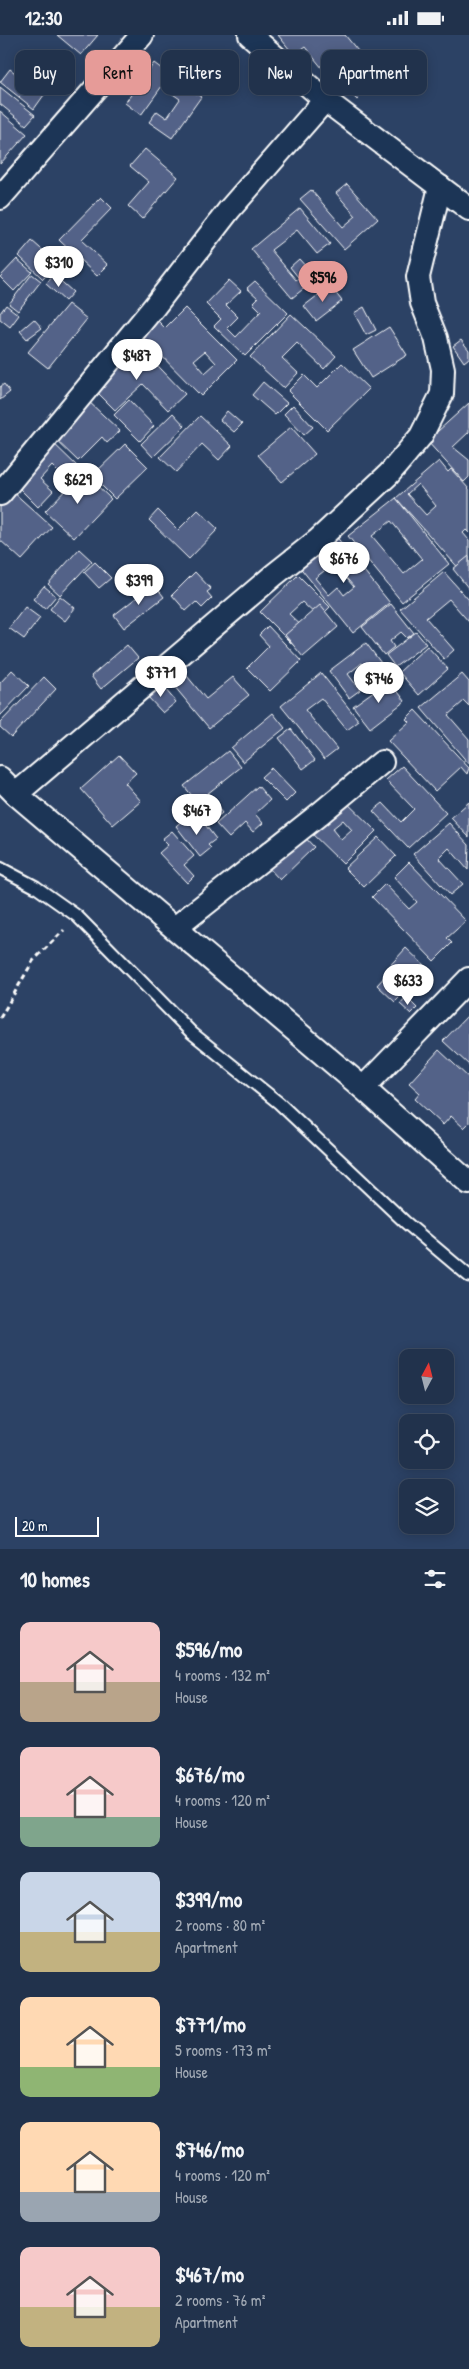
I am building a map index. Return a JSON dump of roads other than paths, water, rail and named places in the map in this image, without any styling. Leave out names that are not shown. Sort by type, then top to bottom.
[{"type":"street","points":[[0,198],[142,35]]},
{"type":"street","points":[[250,35],[325,100],[469,209]]},
{"type":"street","points":[[0,494],[154,307],[229,210],[325,100]]},
{"type":"street","points":[[16,794],[274,575],[317,541],[388,474],[421,436],[442,394],[443,369],[436,338],[422,303],[418,277],[440,187]]},
{"type":"street","points":[[175,928],[318,816],[382,762]]},
{"type":"street","points":[[0,777],[16,794],[363,1088],[469,1183]]},
{"type":"street","points":[[363,1088],[469,979]]},
{"type":"lane","points":[[0,868],[36,887],[78,916],[192,1033],[280,1103],[405,1222],[469,1276]]}]
